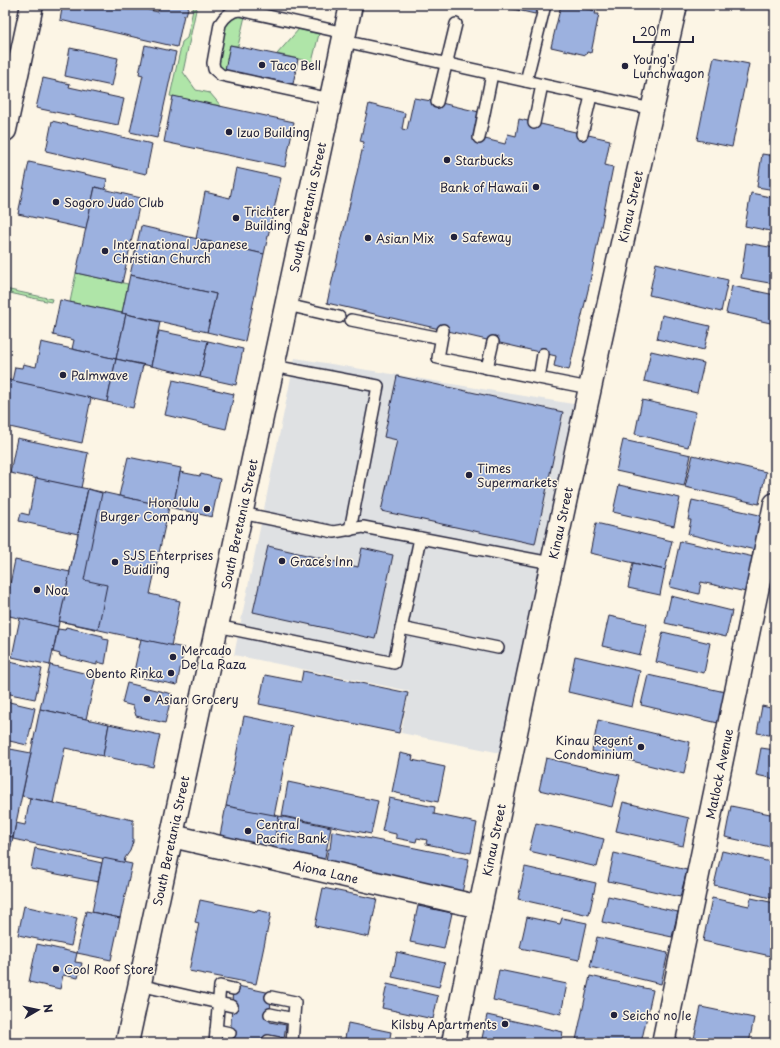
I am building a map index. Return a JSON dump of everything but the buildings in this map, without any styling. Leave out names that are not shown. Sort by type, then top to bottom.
[{"type":"main road","points":[[5,130],[32,5]]},
{"type":"main road","name":"Kinau Street","points":[[453,1043],[551,563],[676,5]]},
{"type":"main road","name":"South Beretania Street","points":[[127,1043],[344,37],[352,7]]},
{"type":"main road","name":"Matlock Avenue","points":[[663,1043],[775,504]]},
{"type":"main road","name":"Aiona Lane","points":[[172,836],[480,907]]},
{"type":"lane","points":[[526,81],[545,5]]},
{"type":"lane","points":[[331,99],[218,73],[214,69],[213,63],[220,24],[234,11],[240,10],[446,64],[652,109]]},
{"type":"lane","points":[[437,102],[456,24]]},
{"type":"lane","points":[[479,138],[492,74]]},
{"type":"lane","points":[[534,123],[542,85]]},
{"type":"lane","points":[[582,134],[591,96]]},
{"type":"lane","points":[[286,305],[339,317]]},
{"type":"lane","points":[[351,320],[404,326],[442,334],[438,358],[589,388]]},
{"type":"lane","points":[[487,368],[493,342]]},
{"type":"lane","points":[[539,378],[543,354]]},
{"type":"lane","points":[[273,366],[378,386],[350,530]]},
{"type":"lane","points":[[241,513],[334,532],[363,527],[551,563]]},
{"type":"lane","points":[[217,626],[394,663],[420,538]]},
{"type":"lane","points":[[402,628],[498,648]]},
{"type":"lane","points":[[139,985],[232,1006]]},
{"type":"lane","points":[[215,1043],[220,986],[233,989]]},
{"type":"lane","points":[[271,997],[295,1002],[292,1043]]},
{"type":"lane","points":[[270,1014],[294,1019]]},
{"type":"lane","points":[[216,1030],[230,1033]]},
{"type":"shaded area","points":[[295,358],[585,406],[511,755],[401,733],[409,691],[234,655]]},
{"type":"green space","points":[[194,5],[197,5],[183,72],[196,90],[210,93],[221,106],[170,96],[182,42],[187,38]]},
{"type":"green space","points":[[246,12],[238,46],[230,45],[225,70],[214,69],[222,21]]},
{"type":"green space","points":[[299,29],[319,34],[312,62],[277,54]]},
{"type":"green space","points":[[76,273],[128,284],[122,313],[70,302]]},
{"type":"green space","points":[[5,289],[52,299],[51,302],[5,292]]},
{"type":"place","name":"Taco Bell","points":[[262,65]]},
{"type":"place","name":"Young's Lunchwagon","points":[[625,66]]},
{"type":"place","name":"Izuo Building","points":[[229,132]]},
{"type":"place","name":"Starbucks","points":[[447,160]]},
{"type":"place","name":"Bank of Hawaii","points":[[536,187]]},
{"type":"place","name":"Sogoro Judo Club","points":[[56,202]]},
{"type":"place","name":"Trichter Building","points":[[236,218]]},
{"type":"place","name":"Safeway","points":[[454,237]]},
{"type":"place","name":"Asian Mix","points":[[368,238]]},
{"type":"place","name":"International Japanese Christian Church","points":[[105,251]]},
{"type":"place","name":"Palmwave","points":[[63,375]]},
{"type":"place","name":"Times Supermarkets","points":[[469,475]]},
{"type":"place","name":"Honolulu Burger Company","points":[[207,509]]},
{"type":"place","name":"Grace’s Inn","points":[[282,561]]},
{"type":"place","name":"SJS Enterprises Buidling","points":[[115,562]]},
{"type":"place","name":"Noa","points":[[37,590]]},
{"type":"place","name":"Mercado De La Raza","points":[[173,657]]},
{"type":"place","name":"Obento Rinka","points":[[171,673]]},
{"type":"place","name":"Asian Grocery","points":[[147,699]]},
{"type":"place","name":"Kinau Regent Condominium","points":[[641,747]]},
{"type":"place","name":"Central Pacific Bank","points":[[248,831]]},
{"type":"place","name":"Cool Roof Store","points":[[56,969]]},
{"type":"place","name":"Seicho no Ie","points":[[614,1015]]},
{"type":"place","name":"Kilsby Apartments","points":[[505,1024]]}]
